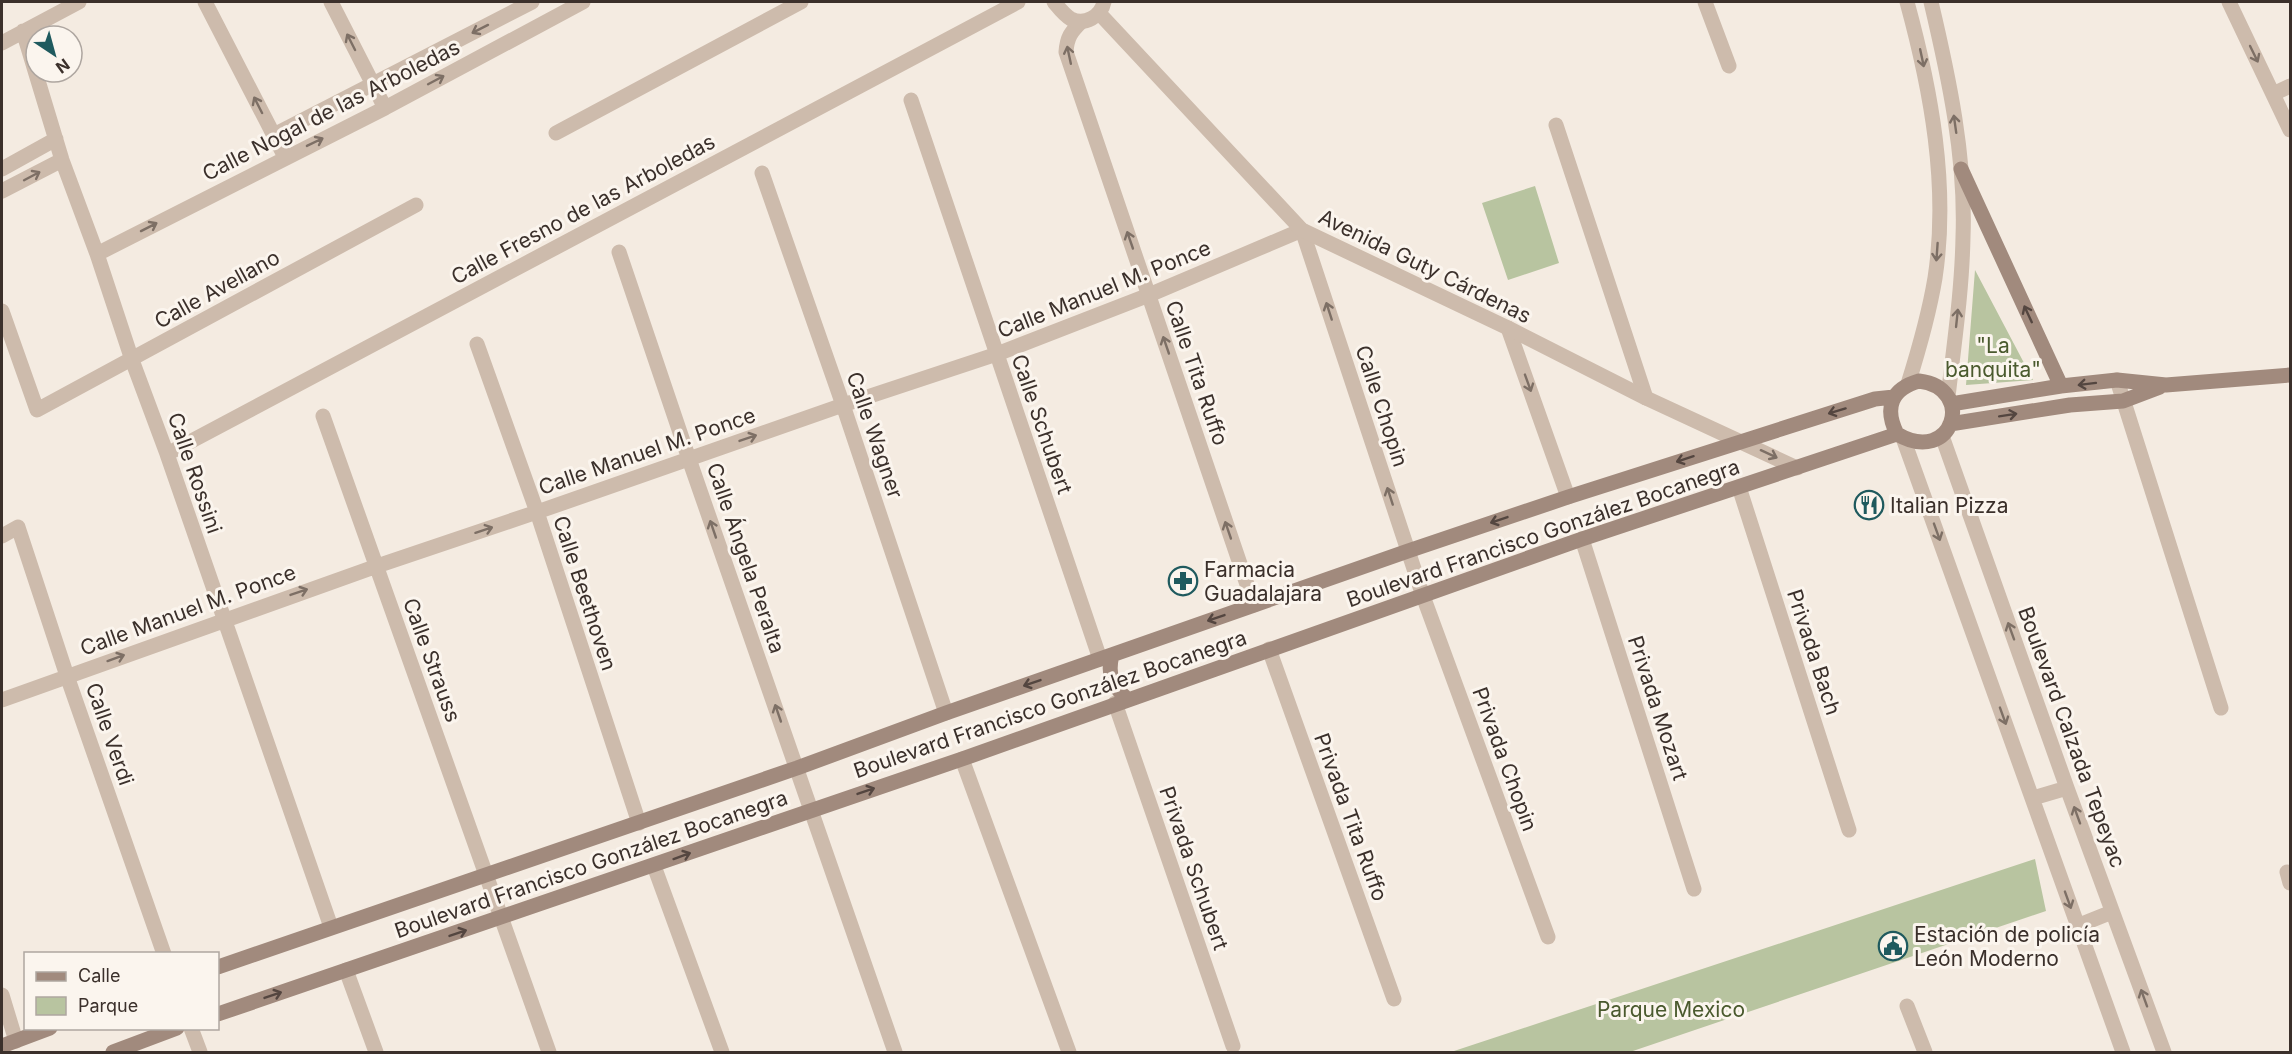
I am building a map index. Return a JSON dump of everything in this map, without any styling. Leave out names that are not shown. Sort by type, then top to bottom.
[{"type":"main road","points":[[1961,169],[2061,386]]},
{"type":"main road","points":[[1950,400],[2117,380],[2166,385],[2290,375]]},
{"type":"main road","points":[[1946,430],[1952,414],[1950,400],[1941,388],[1919,381],[1908,384],[1894,397],[1890,406],[1890,416],[1900,436],[1923,444],[1933,441],[1946,430],[2070,405],[2123,401],[2166,385]]},
{"type":"main road","name":"Boulevard Francisco González Bocanegra","points":[[219,967],[797,768],[946,713],[1568,497],[1875,399],[1894,397]]},
{"type":"main road","name":"Boulevard Francisco González Bocanegra","points":[[219,1014],[962,759],[1582,539],[1900,436]]},
{"type":"main road","points":[[1106,657],[1111,679],[1121,701]]},
{"type":"main road","points":[[9,1044],[47,1030]]},
{"type":"main road","points":[[113,1053],[174,1030]]},
{"type":"street","points":[[2,43],[79,2]]},
{"type":"street","points":[[205,2],[285,157]]},
{"type":"street","points":[[331,2],[385,108]]},
{"type":"street","name":"Calle Nogal de las Arboledas","points":[[274,135],[532,2]]},
{"type":"street","name":"Calle Nogal de las Arboledas","points":[[97,254],[385,108],[583,2]]},
{"type":"street","points":[[556,133],[801,2]]},
{"type":"street","name":"Calle Fresno de las Arboledas","points":[[167,454],[1018,2]]},
{"type":"street","points":[[1054,2],[1070,18],[1081,22]]},
{"type":"street","points":[[1705,2],[1729,66]]},
{"type":"street","points":[[1907,2],[1922,59],[1935,143],[1939,213],[1935,276],[1925,328],[1908,384]]},
{"type":"street","points":[[1930,2],[1952,103],[1961,169],[1963,236],[1950,400]]},
{"type":"street","points":[[2229,2],[2290,130]]},
{"type":"street","name":"Avenida Guty Cárdenas","points":[[1081,22],[1090,19],[1102,7],[1302,230],[1508,328],[1646,398],[1797,468]]},
{"type":"street","name":"Calle Tita Ruffo","points":[[1081,22],[1070,32],[1066,52],[1254,605]]},
{"type":"street","name":"Calle Rossini","points":[[23,31],[62,160],[97,254],[331,927]]},
{"type":"street","points":[[2273,94],[2290,86]]},
{"type":"street","name":"Calle Schubert","points":[[911,100],[997,354],[1106,657]]},
{"type":"street","points":[[1556,125],[1646,398]]},
{"type":"street","points":[[2,169],[56,139]]},
{"type":"street","points":[[2,191],[62,160]]},
{"type":"street","name":"Calle Wagner","points":[[762,173],[843,405],[946,713]]},
{"type":"street","name":"Calle Avellano","points":[[2,311],[37,410],[416,205]]},
{"type":"street","name":"Calle Manuel M. Ponce","points":[[3,694],[67,676],[376,566],[997,354],[1149,295],[1302,230]]},
{"type":"street","name":"Calle Chopin","points":[[1302,230],[1423,596]]},
{"type":"street","name":"Calle Ángela Peralta","points":[[619,252],[895,1053]]},
{"type":"street","points":[[1508,328],[1568,497]]},
{"type":"street","name":"Calle Beethoven","points":[[477,344],[537,512],[639,823]]},
{"type":"street","points":[[2117,380],[2220,708]]},
{"type":"street","name":"Calle Strauss","points":[[323,416],[549,1053]]},
{"type":"street","name":"Boulevard Calzada Tepeyac","points":[[1946,430],[2067,788],[2164,1053]]},
{"type":"street","points":[[1900,436],[2033,798],[2123,1053]]},
{"type":"street","name":"Privada Bach","points":[[1739,487],[1848,830]]},
{"type":"street","name":"Calle Verdi","points":[[2,536],[18,527],[67,676],[163,952]]},
{"type":"street","name":"Privada Mozart","points":[[1582,539],[1694,889]]},
{"type":"street","name":"Privada Chopin","points":[[1423,596],[1548,937]]},
{"type":"street","name":"Privada Tita Ruffo","points":[[1269,649],[1394,999]]},
{"type":"street","name":"Privada Schubert","points":[[1121,701],[1233,1046]]},
{"type":"street","points":[[962,759],[1070,1053]]},
{"type":"street","points":[[2033,798],[2067,788]]},
{"type":"street","points":[[654,866],[722,1053]]},
{"type":"street","points":[[2077,926],[2112,912]]},
{"type":"street","points":[[346,970],[376,1053]]},
{"type":"street","points":[[2,994],[9,1044]]},
{"type":"street","points":[[1907,1006],[1925,1053]]},
{"type":"street","points":[[191,1030],[200,1053]]},
{"type":"green space","points":[[1535,186],[1559,263],[1508,280],[1482,203]]},
{"type":"green space","name":"\"La banquita\"","points":[[1975,270],[2033,380],[1966,385]]},
{"type":"green space","name":"Parque Mexico","points":[[2035,859],[2046,911],[1630,1052],[1451,1052]]},
{"type":"place","name":"Italian Pizza","points":[[1869,505]]},
{"type":"place","name":"Farmacia Guadalajara","points":[[1183,581]]},
{"type":"place","name":"Estación de policía León Moderno","points":[[1893,946]]}]
